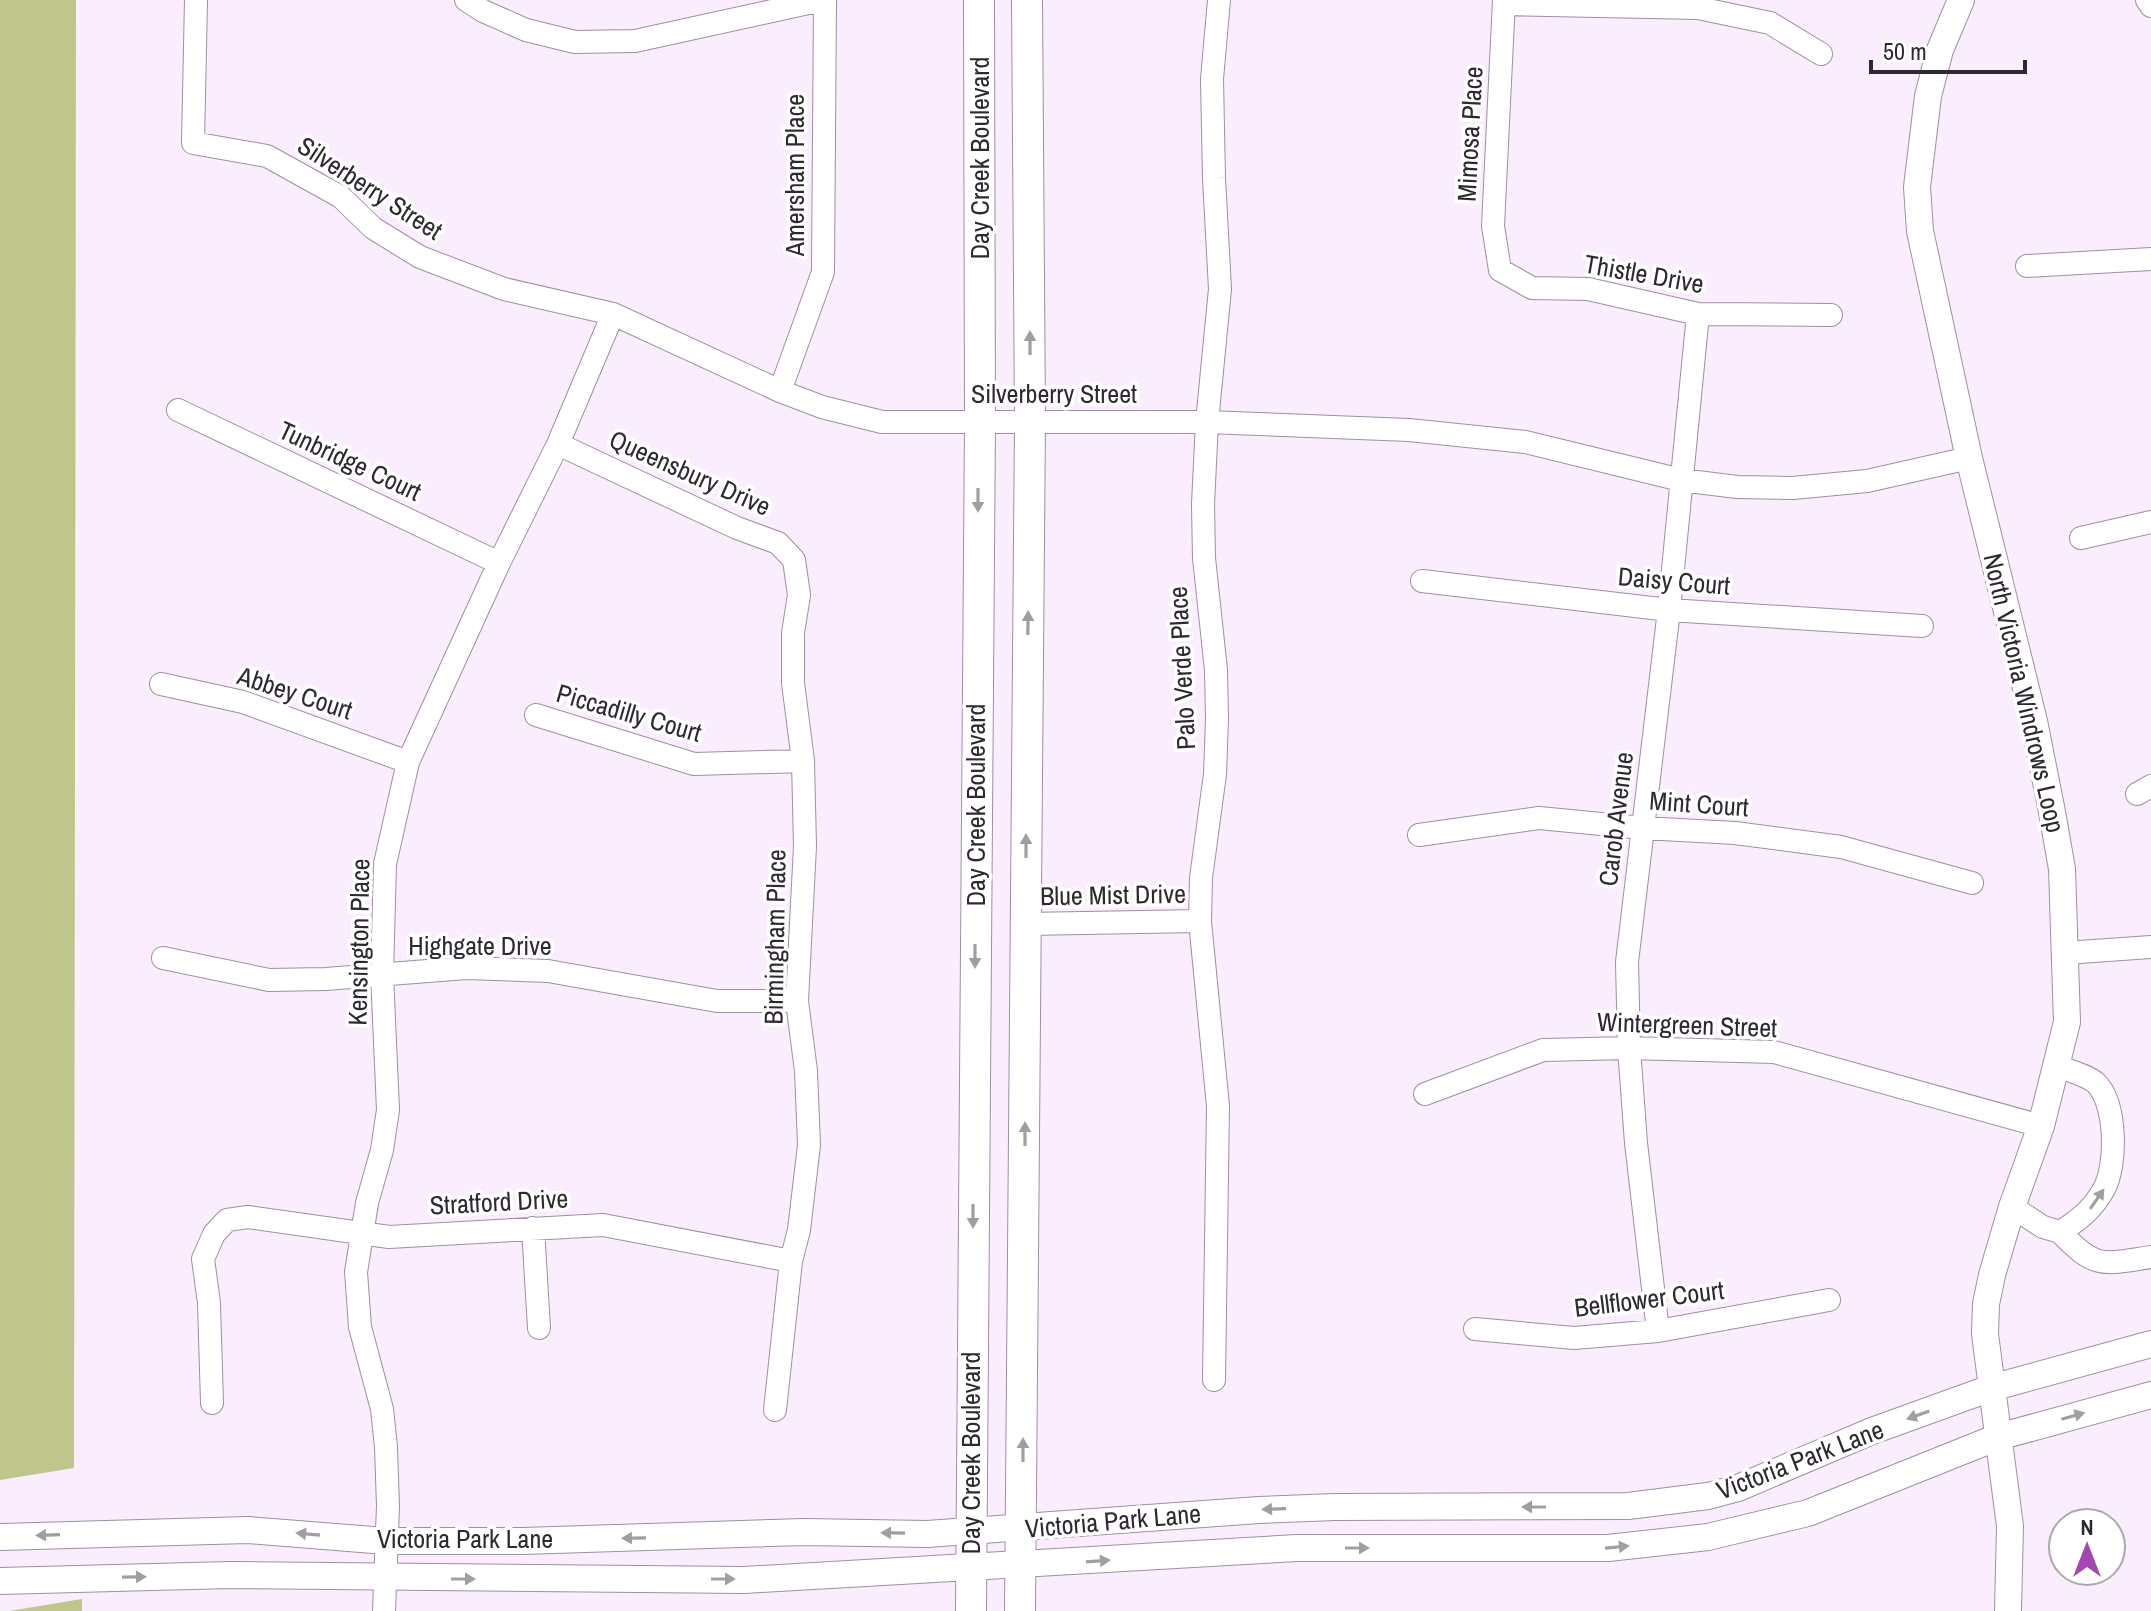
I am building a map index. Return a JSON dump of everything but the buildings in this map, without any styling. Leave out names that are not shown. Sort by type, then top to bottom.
[{"type":"main road","name":"Day Creek Boulevard","points":[[971,1611],[980,422],[979,0]]},
{"type":"main road","points":[[1006,0],[1008,51],[1028,71]]},
{"type":"main road","name":"Day Creek Boulevard","points":[[1020,1611],[1030,421],[1027,0]]},
{"type":"street","name":"Silverberry Street","points":[[196,0],[193,143],[267,156],[341,197],[373,228],[420,257],[504,289],[613,314],[780,391],[822,407],[882,422],[1207,422],[1409,430],[1525,442],[1681,480],[1737,487],[1793,488],[1867,481],[1969,458]]},
{"type":"street","points":[[466,0],[526,30],[575,42],[635,41],[823,0]]},
{"type":"street","name":"Amersham Place","points":[[780,391],[823,272],[823,0]]},
{"type":"street","name":"Palo Verde Place","points":[[1214,1380],[1218,1106],[1200,921],[1201,878],[1215,774],[1217,719],[1216,670],[1204,558],[1203,504],[1207,422],[1220,289],[1212,79],[1219,0]]},
{"type":"street","name":"North Victoria Windrows Loop","points":[[1961,0],[1940,50],[1928,96],[1917,187],[1920,231],[1969,458],[2034,721],[2062,869],[2065,953],[2067,1022],[2041,1126],[2012,1207],[1986,1304],[1985,1334],[2010,1526],[2008,1611]]},
{"type":"street","points":[[2147,0],[2151,6]]},
{"type":"street","points":[[1504,2],[1698,8],[1770,23],[1821,54]]},
{"type":"street","name":"Mimosa Place","points":[[1500,270],[1493,226],[1504,2]]},
{"type":"street","points":[[2027,266],[2151,259]]},
{"type":"street","name":"Thistle Drive","points":[[1500,270],[1532,288],[1588,289],[1698,314],[1831,315]]},
{"type":"street","name":"Kensington Place","points":[[384,1611],[388,1506],[382,1409],[360,1327],[356,1272],[367,1203],[382,1150],[388,1110],[382,974],[385,864],[408,762],[499,563],[558,444],[613,314]]},
{"type":"street","name":"Carob Avenue","points":[[1658,1331],[1636,1143],[1627,962],[1669,610],[1698,314]]},
{"type":"street","name":"Tunbridge Court","points":[[178,410],[499,563]]},
{"type":"street","name":"Queensbury Drive","points":[[558,444],[737,528],[778,543],[794,560]]},
{"type":"street","points":[[2081,538],[2151,522]]},
{"type":"street","name":"Birmingham Place","points":[[775,1410],[791,1261],[799,1230],[809,1145],[806,1071],[797,1001],[805,846],[803,761],[793,683],[793,633],[799,595],[794,560]]},
{"type":"street","name":"Daisy Court","points":[[1422,581],[1669,610],[1922,626]]},
{"type":"street","name":"Abbey Court","points":[[161,684],[243,702],[408,762]]},
{"type":"street","name":"Piccadilly Court","points":[[536,715],[694,764],[803,761]]},
{"type":"street","name":"Mint Court","points":[[1419,835],[1539,818],[1735,833],[1841,847],[1972,883]]},
{"type":"street","name":"Blue Mist Drive","points":[[1026,924],[1200,921]]},
{"type":"street","points":[[2065,953],[2151,947]]},
{"type":"street","name":"Highgate Drive","points":[[163,958],[269,980],[466,968],[548,971],[717,1001],[797,1001]]},
{"type":"street","name":"Wintergreen Street","points":[[1425,1094],[1543,1050],[1629,1048],[1774,1052],[2041,1126]]},
{"type":"street","points":[[2057,1066],[2095,1081],[2106,1096],[2113,1120],[2106,1186],[2081,1219],[2060,1232]]},
{"type":"street","points":[[2012,1207],[2043,1227],[2060,1232],[2080,1253],[2104,1264],[2151,1257]]},
{"type":"street","name":"Stratford Drive","points":[[212,1403],[209,1303],[203,1259],[214,1234],[227,1220],[248,1217],[389,1237],[603,1225],[791,1261]]},
{"type":"street","points":[[533,1228],[539,1328]]},
{"type":"street","name":"Bellflower Court","points":[[1475,1329],[1574,1338],[1658,1331],[1829,1300]]},
{"type":"street","name":"Victoria Park Lane","points":[[0,1537],[248,1530],[386,1541],[523,1541],[804,1532],[927,1534],[1259,1510],[1628,1506],[1738,1488],[1872,1431],[1991,1388],[2151,1344]]},
{"type":"street","name":"Victoria Park Lane","points":[[0,1581],[230,1575],[744,1580],[1297,1548],[1608,1548],[1708,1537],[1808,1513],[1998,1437],[2151,1395]]},
{"type":"green space","points":[[0,0],[76,0],[74,1468],[0,1480]]},
{"type":"green space","points":[[82,1599],[82,1611],[9,1611]]}]
